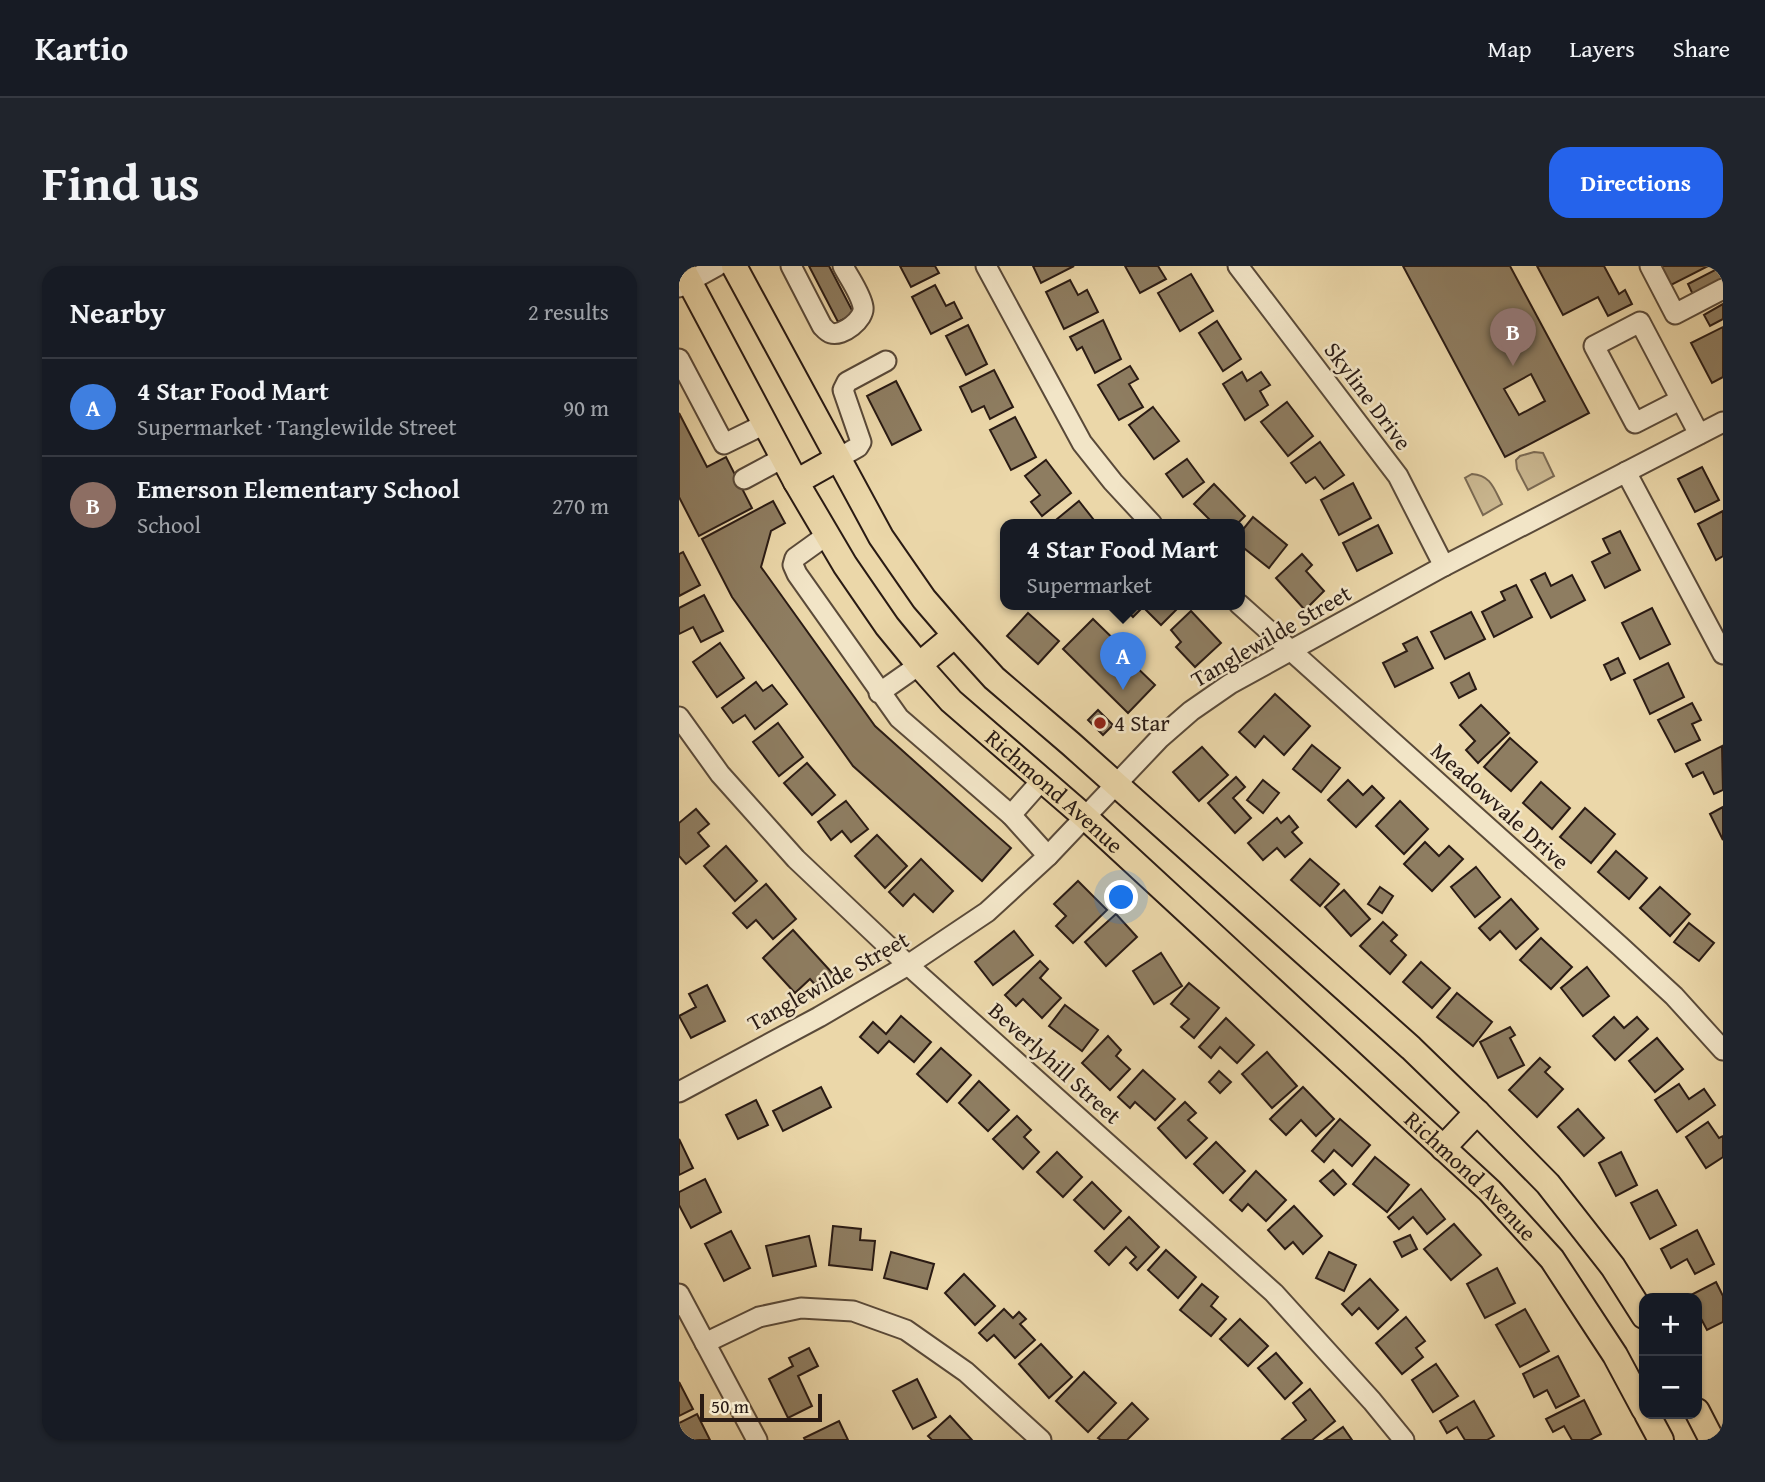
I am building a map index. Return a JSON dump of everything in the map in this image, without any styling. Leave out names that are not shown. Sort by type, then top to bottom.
[{"type":"main road","name":"Richmond Avenue","points":[[734,266],[881,537],[900,566],[955,635],[994,678],[1411,1048],[1477,1112],[1556,1194],[1613,1267],[1639,1308]]},
{"type":"main road","name":"Richmond Avenue","points":[[683,278],[827,535],[863,593],[919,665],[951,701],[1085,817],[1490,1191],[1552,1259],[1609,1345],[1639,1400]]},
{"type":"main road","points":[[796,482],[837,460]]},
{"type":"main road","points":[[919,665],[955,635]]},
{"type":"main road","points":[[1443,1148],[1477,1112]]},
{"type":"main road","points":[[1650,1419],[1661,1440]]},
{"type":"main road","points":[[1702,1419],[1713,1440]]},
{"type":"street","points":[[683,278],[717,266]]},
{"type":"street","points":[[791,266],[822,326],[829,333],[836,334],[859,321],[863,314],[862,303],[843,266]]},
{"type":"street","points":[[986,266],[1082,443],[1146,519]]},
{"type":"street","name":"Skyline Drive","points":[[1238,266],[1398,476],[1444,566]]},
{"type":"street","points":[[1650,266],[1675,314],[1723,289]]},
{"type":"street","points":[[1679,400],[1635,423],[1594,346],[1640,322],[1699,434]]},
{"type":"street","points":[[679,359],[724,444],[765,424]]},
{"type":"street","points":[[837,460],[858,447],[861,442],[843,390],[847,382],[886,362]]},
{"type":"street","name":"Tanglewilde Street","points":[[679,1092],[819,1017],[908,965],[987,912],[1048,856],[1160,738],[1191,711],[1230,684],[1444,566],[1723,422]]},
{"type":"street","points":[[744,479],[783,458]]},
{"type":"street","points":[[1626,472],[1723,654]]},
{"type":"street","points":[[827,535],[795,558],[793,565],[797,574],[899,718],[1011,815],[1048,856]]},
{"type":"street","name":"Meadowvale Drive","points":[[1245,610],[1639,963],[1674,996],[1723,1050]]},
{"type":"street","points":[[879,693],[919,665]]},
{"type":"street","name":"Beverlyhill Street","points":[[679,717],[720,774],[796,859],[908,965],[1275,1293],[1404,1440]]},
{"type":"street","points":[[1011,815],[1042,780]]},
{"type":"street","points":[[679,1294],[757,1440]]},
{"type":"street","points":[[705,1343],[759,1317],[801,1308],[853,1311],[906,1330],[966,1372],[1041,1440]]},
{"type":"shaded area","points":[[1534,452],[1543,453],[1554,476],[1528,490],[1517,469],[1516,460]]},
{"type":"shaded area","points":[[1472,474],[1488,480],[1502,504],[1483,515],[1465,478]]},
{"type":"building","points":[[809,266],[829,266],[854,314],[838,322]]},
{"type":"building","points":[[900,266],[935,266],[939,273],[911,287]]},
{"type":"building","points":[[1033,266],[1074,266],[1041,283]]},
{"type":"building","points":[[1125,266],[1158,266],[1166,279],[1140,293]]},
{"type":"building","points":[[1403,266],[1510,266],[1589,413],[1505,457]],"holes":[[[1531,374],[1545,401],[1519,415],[1504,389]]]},
{"type":"building","points":[[1537,266],[1604,266],[1619,294],[1625,290],[1632,304],[1608,316],[1598,297],[1563,315]]},
{"type":"building","points":[[1661,266],[1708,266],[1671,285]]},
{"type":"building","points":[[1723,266],[1723,282],[1694,297],[1688,284]]},
{"type":"building","points":[[1191,274],[1213,311],[1180,331],[1158,293]]},
{"type":"building","points":[[1070,280],[1078,295],[1087,290],[1098,312],[1064,329],[1046,292]]},
{"type":"building","points":[[935,285],[946,306],[954,302],[962,318],[931,334],[912,297]]},
{"type":"building","points":[[1723,304],[1723,319],[1710,326],[1704,315]]},
{"type":"building","points":[[1103,320],[1121,359],[1095,373],[1082,347],[1077,350],[1070,337]]},
{"type":"building","points":[[1217,321],[1241,359],[1223,371],[1199,333]]},
{"type":"building","points":[[968,325],[987,364],[966,375],[946,336]]},
{"type":"building","points":[[1723,327],[1723,377],[1712,383],[1691,343]]},
{"type":"building","points":[[1130,366],[1138,379],[1129,384],[1143,407],[1119,420],[1098,385]]},
{"type":"building","points":[[994,370],[1013,407],[990,419],[984,406],[972,412],[960,387]]},
{"type":"building","points":[[1242,372],[1247,381],[1261,372],[1270,385],[1260,391],[1268,405],[1245,420],[1223,384]]},
{"type":"building","points":[[896,381],[921,430],[892,445],[867,396]]},
{"type":"building","points":[[1287,402],[1313,436],[1288,456],[1261,422]]},
{"type":"building","points":[[1153,407],[1179,441],[1154,459],[1129,425]]},
{"type":"building","points":[[679,413],[707,467],[726,457],[752,508],[699,536],[679,497]]},
{"type":"building","points":[[1015,417],[1036,457],[1011,470],[990,430]]},
{"type":"building","points":[[1320,442],[1344,475],[1324,489],[1315,477],[1306,483],[1291,463]]},
{"type":"building","points":[[1187,459],[1204,482],[1183,497],[1166,474]]},
{"type":"building","points":[[1046,460],[1071,493],[1042,516],[1031,502],[1040,495],[1025,476]]},
{"type":"building","points":[[1702,467],[1719,500],[1695,512],[1678,479]]},
{"type":"building","points":[[1353,483],[1371,518],[1339,535],[1321,500]]},
{"type":"building","points":[[1214,484],[1245,516],[1242,519],[1209,519],[1194,504]]},
{"type":"building","points":[[773,501],[785,523],[771,531],[761,567],[875,726],[1011,848],[982,881],[853,766],[732,597],[702,539]]},
{"type":"building","points":[[1079,501],[1093,519],[1057,519]]},
{"type":"building","points":[[1723,511],[1723,556],[1716,560],[1698,524]]},
{"type":"building","points":[[1253,517],[1287,545],[1269,568],[1245,549],[1245,527]]},
{"type":"building","points":[[1378,525],[1392,553],[1357,571],[1343,543]]},
{"type":"building","points":[[1620,531],[1640,570],[1605,588],[1592,562],[1610,553],[1603,539]]},
{"type":"building","points":[[683,552],[700,585],[679,596],[679,554]]},
{"type":"building","points":[[1302,554],[1312,565],[1306,571],[1324,591],[1305,610],[1276,578]]},
{"type":"building","points":[[1545,573],[1551,586],[1572,575],[1585,600],[1551,618],[1531,580]]},
{"type":"building","points":[[1516,585],[1532,617],[1494,637],[1482,612],[1505,600],[1501,592]]},
{"type":"building","points":[[704,595],[723,631],[701,642],[693,627],[679,634],[679,608]]},
{"type":"building","points":[[1652,608],[1670,644],[1640,659],[1622,623]]},
{"type":"building","points":[[1126,610],[1140,610],[1133,617]]},
{"type":"building","points":[[1146,610],[1176,610],[1161,625]]},
{"type":"building","points":[[1191,611],[1221,643],[1195,667],[1176,647],[1181,642],[1171,630]]},
{"type":"building","points":[[1471,612],[1485,639],[1445,659],[1431,632]]},
{"type":"building","points":[[1028,613],[1059,641],[1038,664],[1007,636]]},
{"type":"building","points":[[1093,619],[1131,656],[1128,659],[1155,685],[1128,713],[1063,649]]},
{"type":"building","points":[[1417,637],[1433,668],[1395,687],[1383,663],[1407,651],[1403,644]]},
{"type":"building","points":[[720,643],[744,678],[717,697],[693,662]]},
{"type":"building","points":[[1618,658],[1625,673],[1611,680],[1604,665]]},
{"type":"building","points":[[1668,663],[1684,697],[1650,714],[1634,680]]},
{"type":"building","points":[[1469,673],[1476,689],[1459,698],[1451,683]]},
{"type":"building","points":[[756,682],[763,691],[772,685],[787,704],[755,729],[745,715],[733,723],[722,708]]},
{"type":"building","points":[[1275,694],[1310,726],[1284,755],[1264,736],[1255,747],[1239,732]]},
{"type":"building","points":[[1692,703],[1701,720],[1692,724],[1700,740],[1675,752],[1658,720]]},
{"type":"building","points":[[1481,705],[1509,733],[1478,763],[1466,750],[1475,741],[1460,725]]},
{"type":"building","name":"4 Star","points":[[1098,710],[1113,725],[1103,735],[1088,720]]},
{"type":"building","points":[[778,723],[803,757],[779,776],[753,742]]},
{"type":"building","points":[[1510,738],[1537,762],[1511,791],[1484,767]]},
{"type":"building","points":[[1312,745],[1340,768],[1321,792],[1293,769]]},
{"type":"building","points":[[1722,746],[1723,790],[1714,794],[1703,772],[1693,777],[1686,764]]},
{"type":"building","points":[[1202,747],[1228,775],[1199,801],[1173,772]]},
{"type":"building","points":[[807,763],[835,795],[812,815],[784,783]]},
{"type":"building","points":[[1236,777],[1245,787],[1233,798],[1251,818],[1235,833],[1208,803]]},
{"type":"building","points":[[1263,780],[1279,793],[1263,813],[1247,800]]},
{"type":"building","points":[[1348,780],[1363,795],[1372,786],[1384,798],[1356,827],[1328,800]]},
{"type":"building","points":[[1541,782],[1570,808],[1552,829],[1523,803]]},
{"type":"building","points":[[846,801],[868,829],[851,842],[842,831],[831,840],[818,822]]},
{"type":"building","points":[[1400,801],[1428,829],[1404,854],[1376,826]]},
{"type":"building","points":[[1723,807],[1723,840],[1710,814]]},
{"type":"building","points":[[1585,808],[1615,834],[1591,863],[1560,837]]},
{"type":"building","points":[[696,809],[709,824],[698,833],[709,846],[686,864],[679,856],[679,823]]},
{"type":"building","points":[[1289,816],[1298,827],[1292,832],[1302,843],[1285,857],[1277,848],[1263,860],[1248,843],[1277,818],[1281,823]]},
{"type":"building","points":[[877,835],[907,866],[885,888],[855,856]]},
{"type":"building","points":[[1425,842],[1439,856],[1449,846],[1463,859],[1432,891],[1404,864]]},
{"type":"building","points":[[726,846],[757,881],[735,901],[704,866]]},
{"type":"building","points":[[1616,851],[1647,878],[1629,899],[1598,872]]},
{"type":"building","points":[[921,859],[953,891],[933,912],[914,894],[903,906],[889,892]]},
{"type":"building","points":[[1310,859],[1339,884],[1320,906],[1291,880]]},
{"type":"building","points":[[1476,867],[1500,897],[1475,917],[1451,887]]},
{"type":"building","points":[[1078,881],[1107,910],[1073,943],[1056,926],[1066,916],[1054,904]]},
{"type":"building","points":[[766,884],[796,919],[773,939],[756,920],[747,928],[733,913]]},
{"type":"building","points":[[1380,887],[1393,896],[1382,913],[1368,904]]},
{"type":"building","points":[[1660,887],[1690,914],[1670,936],[1640,908]]},
{"type":"building","points":[[1344,890],[1370,919],[1351,936],[1325,907]]},
{"type":"building","points":[[1511,899],[1538,929],[1516,949],[1500,931],[1490,940],[1479,928]]},
{"type":"building","points":[[1116,914],[1137,937],[1106,966],[1085,942]]},
{"type":"building","points":[[1383,922],[1397,935],[1391,941],[1406,955],[1390,974],[1360,946]]},
{"type":"building","points":[[1689,923],[1714,943],[1699,961],[1674,942]]},
{"type":"building","points":[[793,930],[834,975],[819,989],[810,979],[795,993],[763,958]]},
{"type":"building","points":[[1014,931],[1033,955],[993,985],[975,962]]},
{"type":"building","points":[[1541,938],[1572,967],[1551,989],[1520,960]]},
{"type":"building","points":[[1161,953],[1182,986],[1154,1004],[1133,971]]},
{"type":"building","points":[[1040,961],[1048,969],[1040,978],[1061,998],[1042,1018],[1023,999],[1016,1006],[1005,995]]},
{"type":"building","points":[[1421,962],[1450,988],[1432,1008],[1403,982]]},
{"type":"building","points":[[1587,967],[1609,996],[1583,1016],[1561,988]]},
{"type":"building","points":[[1189,983],[1219,1008],[1194,1038],[1181,1027],[1189,1019],[1171,1004]]},
{"type":"building","points":[[707,985],[725,1021],[691,1038],[679,1016],[696,1007],[689,994]]},
{"type":"building","points":[[1457,993],[1492,1022],[1473,1046],[1437,1017]]},
{"type":"building","points":[[1065,1005],[1098,1030],[1082,1051],[1049,1026]]},
{"type":"building","points":[[901,1016],[931,1042],[914,1062],[889,1041],[878,1053],[860,1037],[873,1022],[886,1034]]},
{"type":"building","points":[[1614,1017],[1624,1028],[1637,1017],[1648,1029],[1615,1060],[1593,1036]]},
{"type":"building","points":[[1226,1018],[1254,1045],[1237,1063],[1220,1047],[1211,1058],[1199,1047]]},
{"type":"building","points":[[1510,1027],[1515,1035],[1510,1038],[1524,1065],[1498,1078],[1480,1042]]},
{"type":"building","points":[[1108,1036],[1121,1050],[1116,1056],[1130,1069],[1110,1090],[1082,1063]]},
{"type":"building","points":[[1657,1038],[1683,1069],[1655,1092],[1629,1061]]},
{"type":"building","points":[[941,1048],[971,1075],[947,1102],[917,1074]]},
{"type":"building","points":[[1267,1052],[1297,1086],[1272,1108],[1242,1074]]},
{"type":"building","points":[[1540,1058],[1550,1067],[1545,1072],[1563,1089],[1537,1117],[1509,1090]]},
{"type":"building","points":[[1143,1070],[1175,1099],[1155,1120],[1135,1102],[1130,1108],[1118,1097]]},
{"type":"building","points":[[1219,1071],[1231,1082],[1220,1093],[1209,1082]]},
{"type":"building","points":[[979,1081],[1009,1110],[988,1131],[959,1103]]},
{"type":"building","points":[[1679,1084],[1689,1099],[1704,1089],[1715,1105],[1677,1132],[1655,1100]]},
{"type":"building","points":[[821,1087],[831,1107],[783,1131],[773,1111]]},
{"type":"building","points":[[1303,1087],[1334,1119],[1316,1136],[1301,1120],[1286,1135],[1270,1119]]},
{"type":"building","points":[[756,1100],[768,1125],[738,1139],[726,1115]]},
{"type":"building","points":[[1185,1102],[1196,1113],[1188,1120],[1207,1138],[1186,1158],[1158,1128]]},
{"type":"building","points":[[1578,1109],[1604,1138],[1584,1156],[1558,1127]]},
{"type":"building","points":[[1017,1116],[1031,1130],[1024,1137],[1039,1152],[1023,1169],[993,1139]]},
{"type":"building","points":[[1340,1119],[1370,1145],[1352,1166],[1334,1150],[1324,1162],[1312,1151]]},
{"type":"building","points":[[1708,1122],[1719,1138],[1723,1136],[1723,1157],[1706,1168],[1686,1137]]},
{"type":"building","points":[[679,1139],[693,1168],[679,1175]]},
{"type":"building","points":[[1216,1142],[1245,1171],[1223,1193],[1194,1164]]},
{"type":"building","points":[[1057,1152],[1082,1177],[1063,1197],[1037,1172]]},
{"type":"building","points":[[1621,1152],[1637,1185],[1616,1196],[1599,1163]]},
{"type":"building","points":[[1375,1157],[1409,1185],[1387,1212],[1353,1184]]},
{"type":"building","points":[[1333,1170],[1346,1184],[1334,1195],[1320,1181]]},
{"type":"building","points":[[1256,1171],[1286,1200],[1266,1221],[1248,1204],[1242,1211],[1230,1200]]},
{"type":"building","points":[[705,1179],[721,1212],[691,1228],[679,1205],[679,1192]]},
{"type":"building","points":[[1092,1182],[1121,1211],[1104,1229],[1074,1200]]},
{"type":"building","points":[[1421,1189],[1445,1219],[1427,1234],[1413,1217],[1399,1229],[1388,1217]]},
{"type":"building","points":[[1657,1190],[1676,1225],[1650,1239],[1631,1203]]},
{"type":"building","points":[[1294,1206],[1322,1236],[1303,1254],[1293,1242],[1285,1249],[1268,1230]]},
{"type":"building","points":[[1129,1217],[1159,1247],[1137,1270],[1130,1263],[1136,1257],[1126,1247],[1109,1265],[1095,1251]]},
{"type":"building","points":[[1454,1224],[1481,1255],[1451,1280],[1424,1249]]},
{"type":"building","points":[[833,1226],[861,1229],[860,1240],[875,1241],[872,1270],[829,1265]]},
{"type":"building","points":[[1697,1230],[1714,1264],[1695,1274],[1687,1259],[1671,1268],[1661,1249]]},
{"type":"building","points":[[731,1231],[750,1268],[724,1281],[705,1244]]},
{"type":"building","points":[[1410,1235],[1417,1249],[1402,1257],[1394,1242]]},
{"type":"building","points":[[809,1236],[816,1266],[773,1276],[766,1246]]},
{"type":"building","points":[[1166,1250],[1196,1277],[1178,1298],[1148,1270]]},
{"type":"building","points":[[891,1252],[934,1264],[927,1289],[884,1278]]},
{"type":"building","points":[[1329,1252],[1356,1265],[1344,1291],[1316,1278]]},
{"type":"building","points":[[1497,1268],[1515,1303],[1485,1318],[1467,1284]]},
{"type":"building","points":[[964,1274],[995,1306],[975,1325],[945,1293]]},
{"type":"building","points":[[1370,1279],[1398,1310],[1378,1329],[1359,1308],[1352,1315],[1342,1304]]},
{"type":"building","points":[[1716,1282],[1723,1296],[1723,1322],[1707,1330],[1702,1320],[1702,1293],[1695,1293]]},
{"type":"building","points":[[1202,1284],[1218,1297],[1211,1306],[1226,1319],[1211,1336],[1180,1310]]},
{"type":"building","points":[[1004,1309],[1013,1318],[1019,1312],[1026,1319],[1020,1324],[1035,1340],[1015,1358],[994,1335],[987,1341],[979,1333]]},
{"type":"building","points":[[1525,1309],[1549,1351],[1520,1367],[1496,1325]]},
{"type":"building","points":[[1406,1317],[1425,1341],[1416,1348],[1423,1357],[1402,1374],[1376,1343]]},
{"type":"building","points":[[1240,1319],[1268,1346],[1248,1366],[1220,1339]]},
{"type":"building","points":[[1041,1344],[1072,1377],[1049,1398],[1019,1364]]},
{"type":"building","points":[[809,1348],[818,1366],[798,1376],[812,1406],[788,1418],[769,1379],[793,1366],[789,1358]]},
{"type":"building","points":[[1276,1353],[1302,1383],[1285,1399],[1258,1368]]},
{"type":"building","points":[[1558,1356],[1579,1396],[1556,1408],[1547,1390],[1534,1397],[1523,1374]]},
{"type":"building","points":[[1436,1364],[1458,1396],[1433,1412],[1412,1380]]},
{"type":"building","points":[[1084,1372],[1116,1403],[1088,1432],[1056,1401]]},
{"type":"building","points":[[917,1379],[936,1417],[913,1429],[893,1391]]},
{"type":"building","points":[[679,1382],[693,1409],[679,1416]]},
{"type":"building","points":[[1310,1389],[1335,1421],[1312,1440],[1282,1439],[1306,1420],[1293,1403]]},
{"type":"building","points":[[1584,1400],[1601,1434],[1590,1440],[1572,1440],[1564,1426],[1553,1432],[1546,1419]]},
{"type":"building","points":[[1474,1401],[1494,1436],[1487,1440],[1465,1440],[1457,1427],[1447,1433],[1440,1421]]},
{"type":"building","points":[[1132,1403],[1148,1419],[1127,1440],[1098,1438]]},
{"type":"building","points":[[697,1414],[710,1440],[679,1440],[679,1423]]},
{"type":"building","points":[[950,1416],[972,1440],[932,1440],[928,1436]]},
{"type":"building","points":[[839,1421],[848,1440],[805,1440],[804,1438]]},
{"type":"building","points":[[1343,1427],[1352,1440],[1324,1440]]},
{"type":"place","name":"Emerson Elementary School","points":[[1513,366]]},
{"type":"place","name":"4 Star Food Mart","points":[[1123,690]]},
{"type":"place","name":"4 Star","points":[[1100,723]]}]
